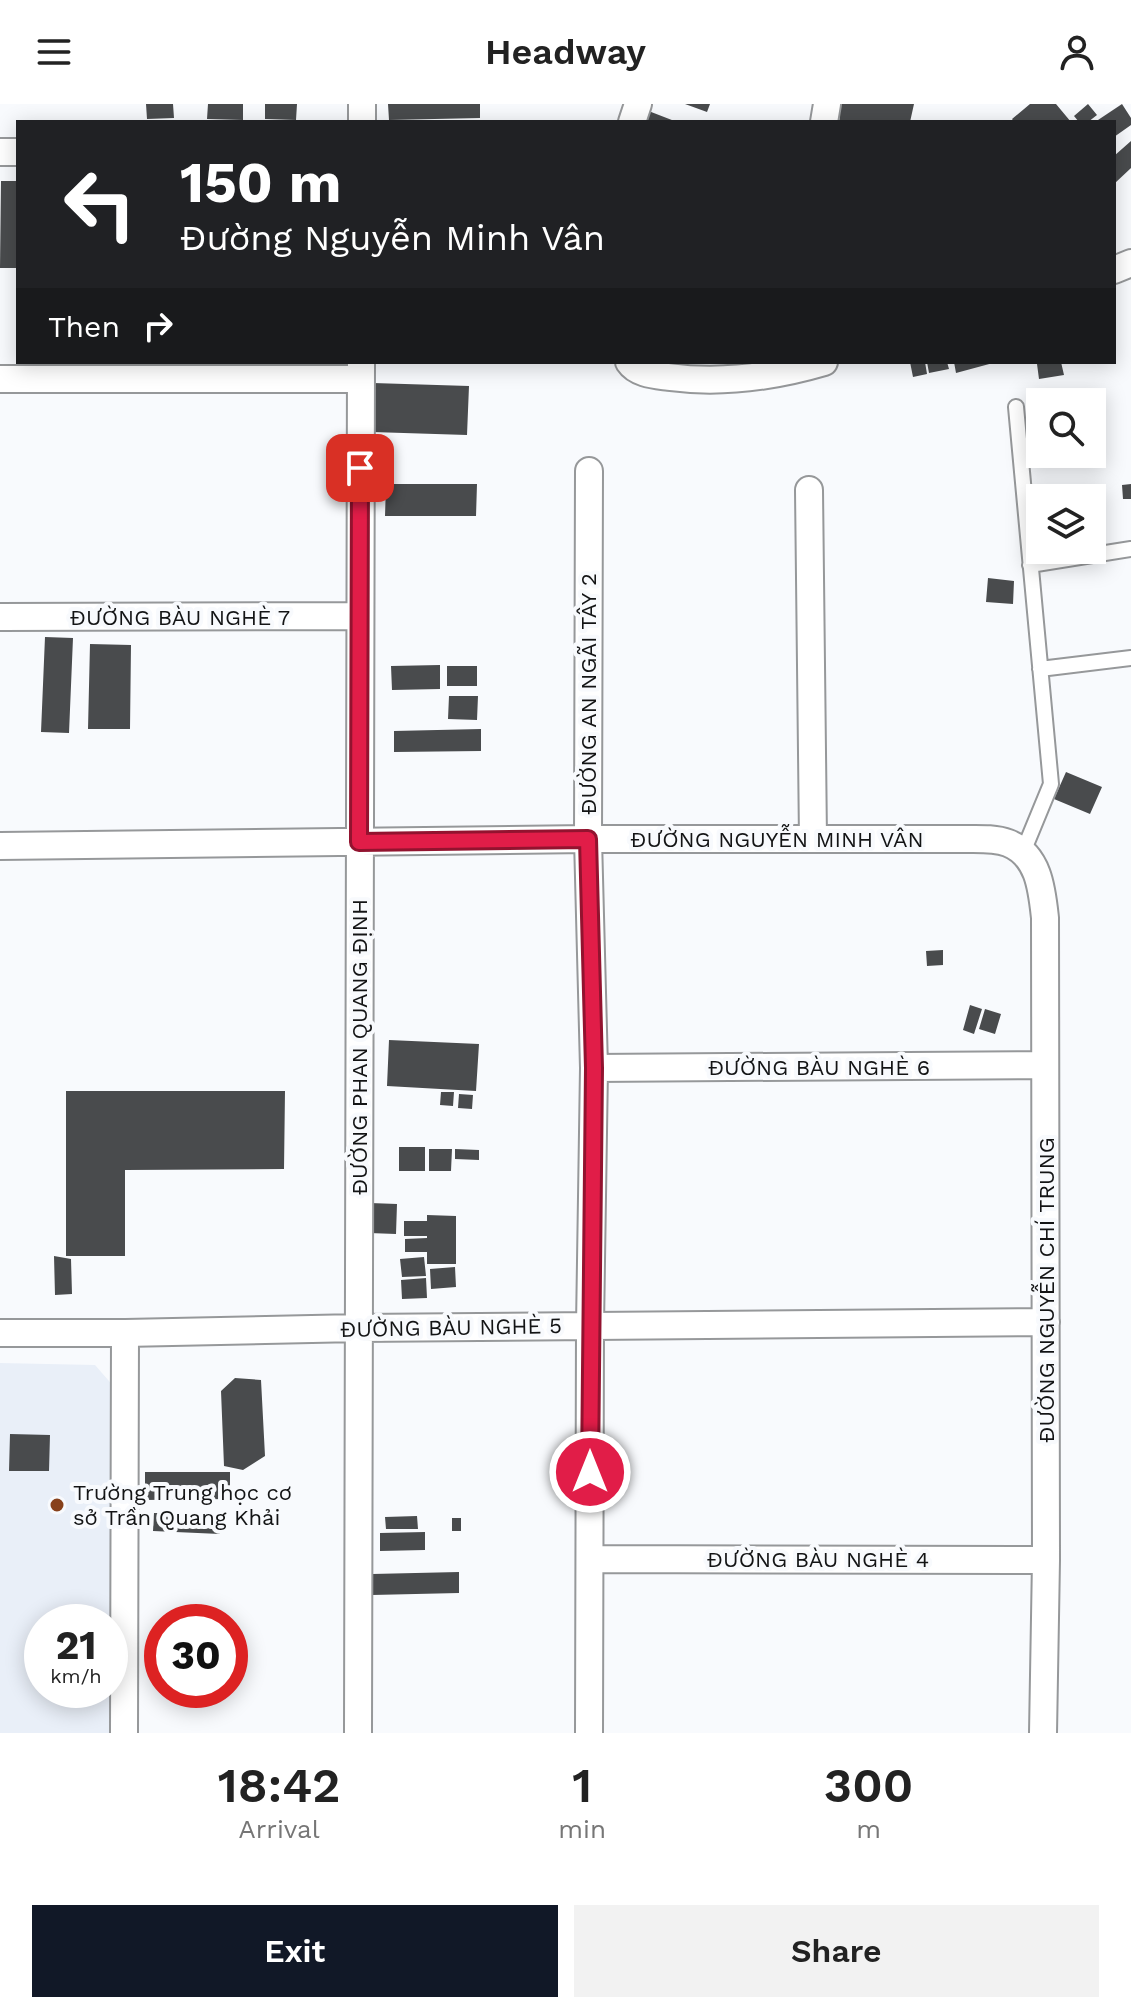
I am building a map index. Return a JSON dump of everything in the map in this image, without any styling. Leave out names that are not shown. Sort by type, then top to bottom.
[{"type":"street","points":[[630,364],[638,370],[657,375],[722,381],[815,364]]},
{"type":"street","points":[[0,379],[361,370]]},
{"type":"street","name":"ĐƯỜNG PHAN QUANG ĐỊNH","points":[[358,1733],[361,370]]},
{"type":"street","name":"ĐƯỜNG AN NGÃI TÂY 2","points":[[589,471],[588,839],[594,1068],[589,1733]]},
{"type":"street","points":[[809,490],[813,839]]},
{"type":"street","name":"ĐƯỜNG BÀU NGHÈ 7","points":[[0,617],[360,616]]},
{"type":"street","name":"ĐƯỜNG NGUYỄN MINH VÂN","points":[[0,846],[588,839],[991,840],[1007,842],[1023,852]]},
{"type":"street","name":"ĐƯỜNG NGUYỄN CHÍ TRUNG","points":[[1023,852],[1034,866],[1043,902],[1046,1322],[1043,1733]]},
{"type":"street","name":"ĐƯỜNG BÀU NGHÈ 6","points":[[594,1068],[1045,1065]]},
{"type":"street","name":"ĐƯỜNG BÀU NGHÈ 5","points":[[0,1333],[1046,1322]]},
{"type":"street","points":[[124,1733],[125,1333]]},
{"type":"street","name":"ĐƯỜNG BÀU NGHÈ 4","points":[[590,1559],[1046,1560]]},
{"type":"lane","points":[[1016,407],[1051,784],[1023,852]]},
{"type":"lane","points":[[1030,565],[1131,549]]},
{"type":"lane","points":[[1040,669],[1131,658]]},
{"type":"shaded area","name":"Trường Trung học cơ sở Trần Quang Khải","points":[[0,1363],[95,1365],[115,1388],[113,1604],[24,1604],[24,1708],[112,1708],[112,1733],[0,1733]]},
{"type":"building","points":[[146,104],[173,104],[174,118],[147,119]]},
{"type":"building","points":[[208,104],[243,104],[243,120],[207,119]]},
{"type":"building","points":[[265,104],[297,104],[296,120],[265,119]]},
{"type":"building","points":[[388,104],[480,104],[480,118],[389,120]]},
{"type":"building","points":[[685,104],[710,104],[707,112]]},
{"type":"building","points":[[836,104],[914,104],[910,120],[839,120],[840,117],[834,116]]},
{"type":"building","points":[[1030,104],[1056,104],[1069,120],[1013,120]]},
{"type":"building","points":[[1088,104],[1097,115],[1091,120],[1077,120],[1074,116]]},
{"type":"building","points":[[1122,104],[1131,118],[1131,125],[1116,136],[1116,120],[1098,120]]},
{"type":"building","points":[[646,110],[672,120],[642,120]]},
{"type":"building","points":[[1131,141],[1131,168],[1116,182],[1116,154]]},
{"type":"building","points":[[1,181],[16,181],[16,268],[0,268]]},
{"type":"building","points":[[910,364],[925,364],[927,374],[913,377]]},
{"type":"building","points":[[927,364],[948,364],[949,369],[929,373]]},
{"type":"building","points":[[954,364],[989,364],[956,373]]},
{"type":"building","points":[[1037,364],[1061,364],[1064,375],[1039,379]]},
{"type":"building","points":[[373,383],[469,386],[467,435],[372,432]]},
{"type":"building","points":[[386,484],[477,484],[476,516],[385,516]]},
{"type":"building","points":[[1131,484],[1131,499],[1123,499],[1122,485]]},
{"type":"building","points":[[988,578],[1014,581],[1013,604],[986,602]]},
{"type":"building","points":[[45,637],[73,638],[69,733],[41,732]]},
{"type":"building","points":[[90,644],[131,645],[130,729],[88,729]]},
{"type":"building","points":[[440,665],[440,689],[392,690],[391,666]]},
{"type":"building","points":[[447,666],[477,666],[477,686],[447,686]]},
{"type":"building","points":[[449,696],[478,696],[477,720],[448,719]]},
{"type":"building","points":[[481,729],[481,751],[394,752],[394,731]]},
{"type":"building","points":[[1066,772],[1102,787],[1090,814],[1054,799]]},
{"type":"building","points":[[943,950],[943,965],[927,966],[926,951]]},
{"type":"building","points":[[970,1005],[982,1009],[974,1034],[963,1030]]},
{"type":"building","points":[[985,1009],[1001,1014],[995,1034],[979,1029]]},
{"type":"building","points":[[389,1040],[479,1044],[476,1091],[387,1086]]},
{"type":"building","points":[[66,1091],[285,1091],[284,1169],[125,1170],[125,1256],[66,1256]]},
{"type":"building","points":[[441,1092],[454,1092],[453,1106],[440,1105]]},
{"type":"building","points":[[459,1094],[473,1095],[472,1109],[458,1108]]},
{"type":"building","points":[[399,1147],[425,1147],[425,1171],[399,1171]]},
{"type":"building","points":[[429,1149],[452,1149],[451,1171],[429,1171]]},
{"type":"building","points":[[455,1149],[479,1150],[479,1160],[455,1159]]},
{"type":"building","points":[[370,1203],[397,1204],[396,1234],[369,1233]]},
{"type":"building","points":[[427,1215],[456,1216],[456,1264],[427,1264],[427,1252],[405,1252],[405,1239],[427,1236],[404,1236],[404,1221],[427,1221]]},
{"type":"building","points":[[54,1256],[71,1259],[72,1294],[55,1295]]},
{"type":"building","points":[[424,1257],[426,1276],[402,1277],[400,1259]]},
{"type":"building","points":[[455,1267],[456,1287],[431,1289],[430,1269]]},
{"type":"building","points":[[426,1278],[427,1298],[402,1299],[401,1280]]},
{"type":"building","points":[[235,1378],[261,1380],[265,1456],[243,1470],[224,1466],[221,1391]]},
{"type":"building","points":[[10,1434],[50,1435],[49,1471],[9,1471]]},
{"type":"building","points":[[145,1472],[230,1472],[230,1499],[145,1500]]},
{"type":"building","points":[[154,1513],[221,1515],[220,1534],[153,1531]]},
{"type":"building","points":[[417,1516],[418,1529],[386,1529],[385,1517]]},
{"type":"building","points":[[452,1518],[461,1518],[461,1531],[452,1531]]},
{"type":"building","points":[[425,1532],[425,1550],[380,1551],[380,1533]]},
{"type":"building","points":[[459,1572],[459,1593],[372,1595],[372,1574]]},
{"type":"place","name":"Trường Trung học cơ sở Trần Quang Khải","points":[[57,1505]]},
{"type":"route","points":[[360,468],[359,842],[588,839],[594,1068],[590,1472]]}]
